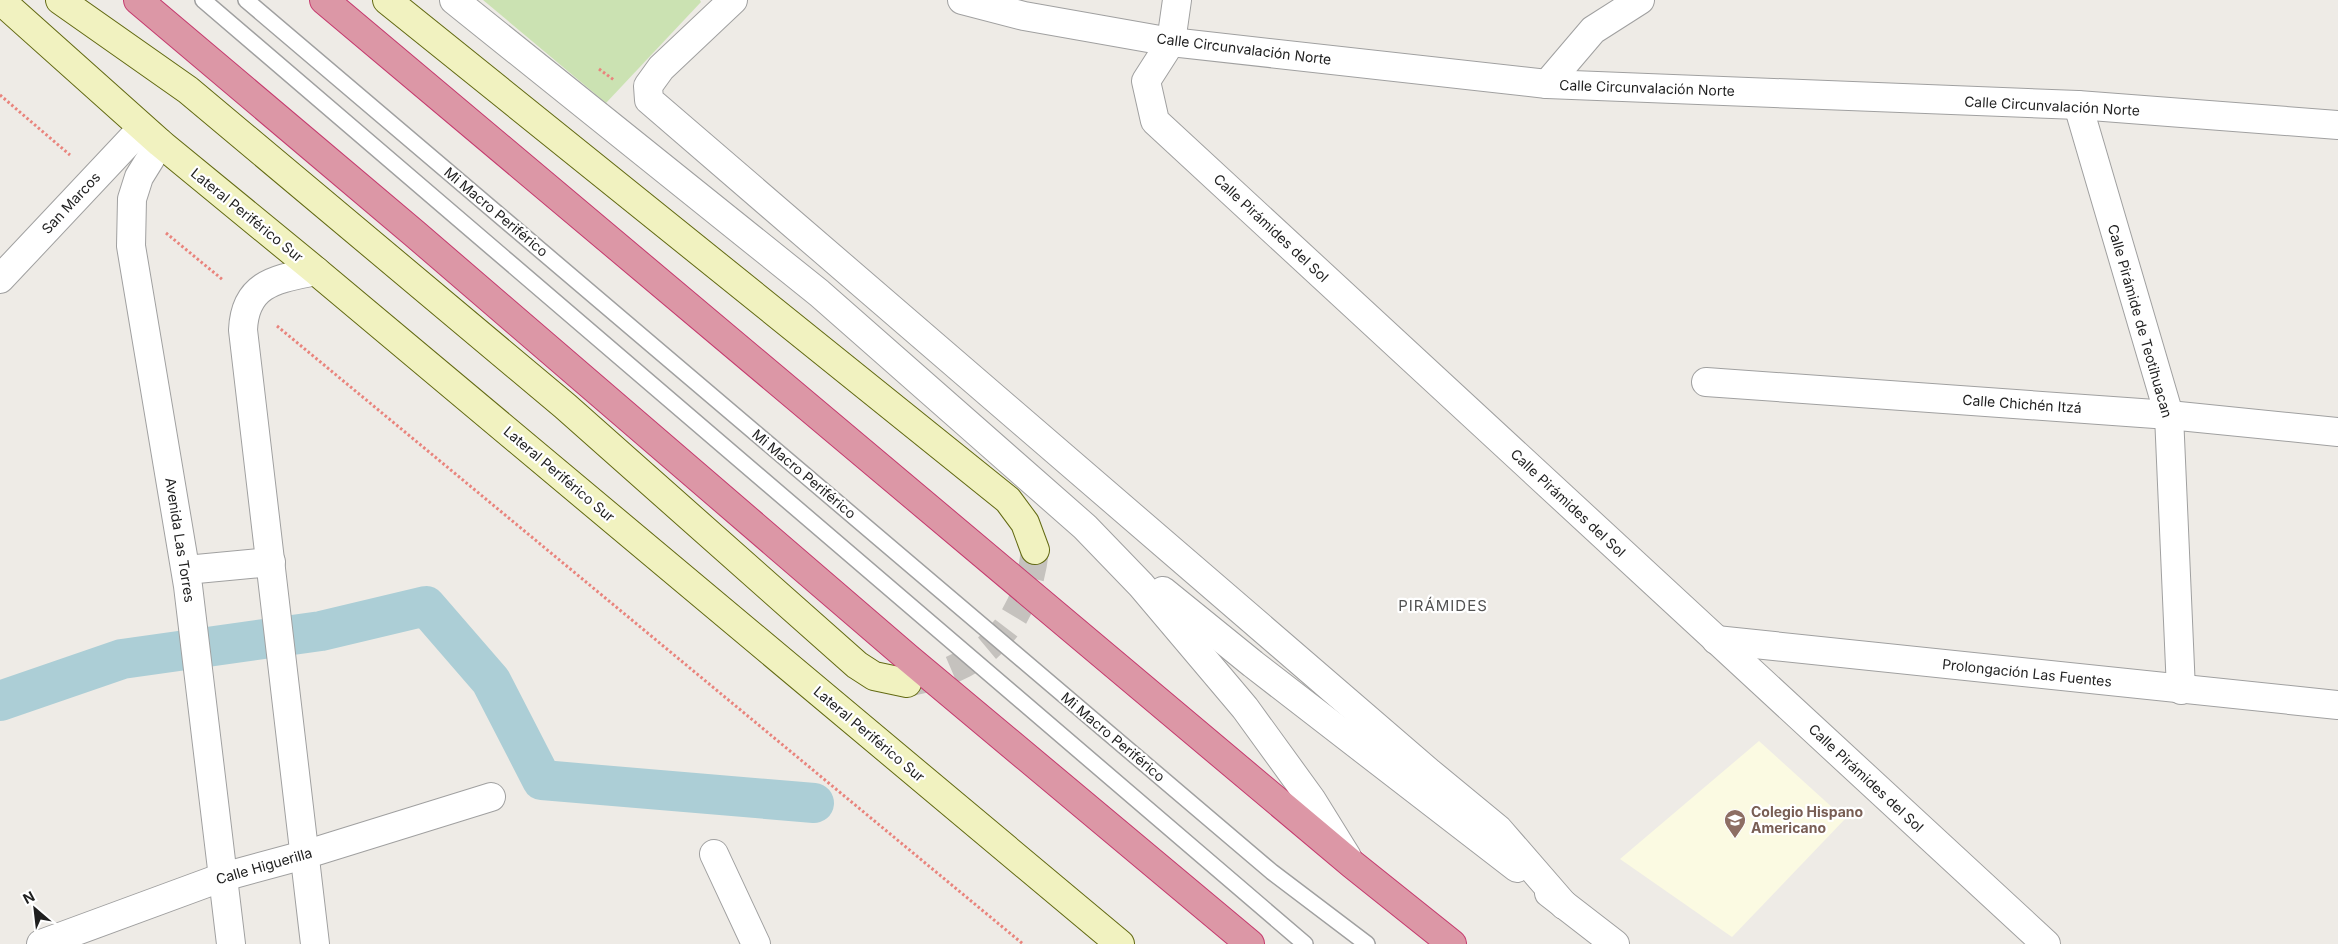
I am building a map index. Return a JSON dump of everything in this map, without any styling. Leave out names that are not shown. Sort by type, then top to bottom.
[{"type":"highway","points":[[138,0],[415,234],[908,658],[1250,944]]},
{"type":"highway","points":[[324,0],[1352,864],[1452,944]]},
{"type":"main road","name":"Lateral Periférico Sur","points":[[0,0],[151,136],[316,271],[1120,944]]},
{"type":"main road","points":[[60,0],[203,102],[565,406],[857,665],[874,676],[889,681],[907,682]]},
{"type":"main road","points":[[387,0],[1008,500],[1025,522],[1035,550]]},
{"type":"street","points":[[454,0],[819,293],[1085,527],[1253,664],[1615,944]]},
{"type":"street","points":[[734,0],[661,68],[648,86],[649,100],[1415,760],[1498,829],[1564,905]]},
{"type":"street","name":"Calle Circunvalación Norte","points":[[962,0],[1024,16],[1170,42],[1547,84],[2078,106],[2338,125]]},
{"type":"street","points":[[1170,42],[1177,0]]},
{"type":"street","points":[[1547,84],[1593,30],[1640,0]]},
{"type":"street","name":"Calle Pirámides del Sol","points":[[1170,42],[1146,82],[1155,121],[2046,944]]},
{"type":"street","name":"Calle Pirámide de Teotihuacan","points":[[2078,106],[2169,415],[2181,690]]},
{"type":"street","name":"San Marcos","points":[[0,279],[97,176],[151,136]]},
{"type":"street","name":"Avenida Las Torres","points":[[151,136],[132,206],[132,246],[187,578],[231,944]]},
{"type":"street","points":[[315,944],[242,330],[243,317],[255,293],[266,285],[278,280],[316,271]]},
{"type":"street","name":"Calle Chichén Itzá","points":[[1706,382],[2169,415],[2338,432]]},
{"type":"street","points":[[1085,527],[1141,586],[1245,708],[1311,799],[1352,864]]},
{"type":"street","points":[[187,578],[271,567]]},
{"type":"street","name":"Prolongación Las Fuentes","points":[[1716,640],[2338,705]]},
{"type":"street","name":"Calle Higuerilla","points":[[41,944],[222,876],[304,855],[491,797]]},
{"type":"street","points":[[714,854],[756,944]]},
{"type":"lane","name":"Mi Macro Periférico","points":[[203,0],[1306,944]]},
{"type":"lane","name":"Mi Macro Periférico","points":[[246,0],[1264,865],[1367,944]]},
{"type":"path","points":[[0,95],[97,176]]},
{"type":"path","points":[[132,206],[1023,944]]},
{"type":"shaded area","name":"Colegio Hispano Americano","points":[[1759,741],[1845,819],[1732,937],[1620,859]]},
{"type":"green space","points":[[483,0],[700,0],[701,2],[606,103]]},
{"type":"waterway","points":[[0,701],[122,659],[321,631],[426,606],[491,681],[542,780],[814,803]]},
{"type":"tunnel","points":[[911,682],[960,666],[980,654],[997,638],[1011,621],[1023,600],[1035,550]]},
{"type":"place","name":"Colegio Hispano Americano","points":[[1735,839]]},
{"type":"district","name":"PIRÁMIDES","points":[[1443,606]]}]
